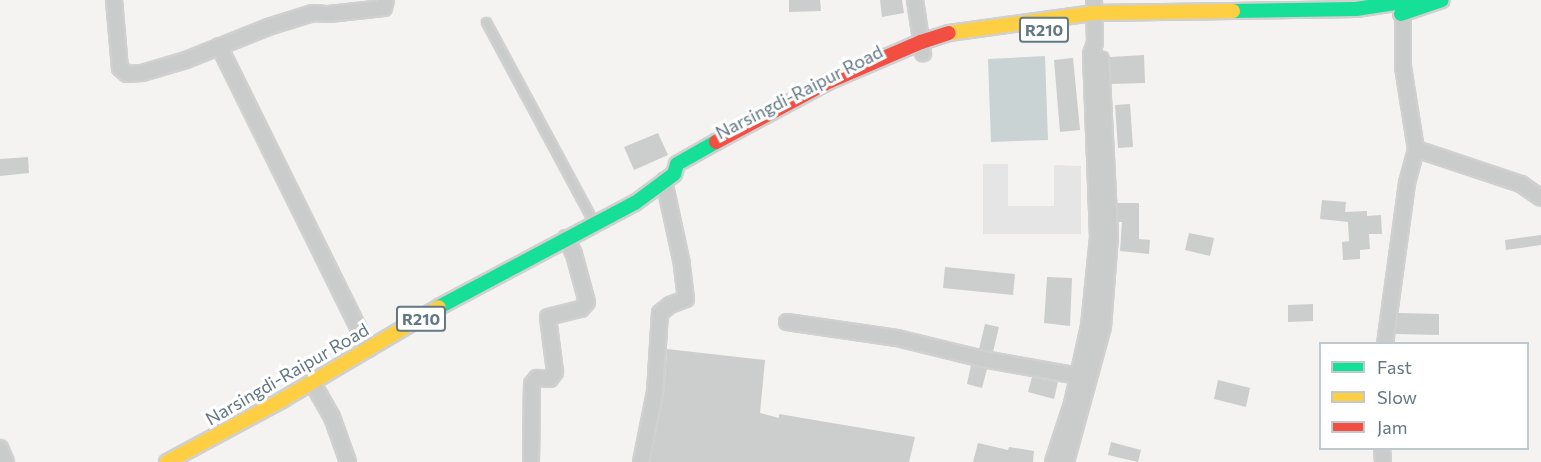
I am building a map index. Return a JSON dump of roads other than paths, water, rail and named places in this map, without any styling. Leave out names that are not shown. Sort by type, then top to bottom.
[{"type":"main road","name":"Narsingdi-Raipur Road","points":[[1094,12],[1276,23],[1357,20],[1407,6],[1442,0]]},
{"type":"main road","name":"Narsingdi-Raipur Road","points":[[167,462],[566,238],[634,203],[669,177],[677,165],[684,160],[762,116],[830,81],[922,47],[957,31],[1094,12],[1240,6],[1356,9],[1407,6]]},
{"type":"street","points":[[114,0],[115,26],[123,72],[142,73],[186,60],[268,27],[313,13],[329,14],[384,8],[386,0]]},
{"type":"street","points":[[915,0],[922,47]]},
{"type":"street","points":[[1385,342],[1407,183],[1416,148],[1402,67],[1407,6]]},
{"type":"street","points":[[1053,462],[1078,376],[1089,326],[1098,237],[1091,54],[1095,43],[1094,12]]},
{"type":"street","points":[[1066,462],[1103,327],[1109,247],[1106,116],[1100,52],[1095,43]]},
{"type":"street","points":[[219,46],[369,349]]},
{"type":"street","points":[[1416,148],[1521,184],[1541,198]]},
{"type":"street","points":[[641,462],[655,392],[660,314],[670,305],[686,299],[669,177]]},
{"type":"street","points":[[531,462],[532,384],[537,378],[550,379],[555,372],[548,317],[581,309],[587,302],[574,254],[566,238]]},
{"type":"street","points":[[787,322],[809,323],[897,338],[984,359],[1078,376]]},
{"type":"street","points":[[312,382],[332,417],[348,462]]},
{"type":"street","points":[[0,448],[6,462]]},
{"type":"lane","points":[[486,22],[594,224]]}]
